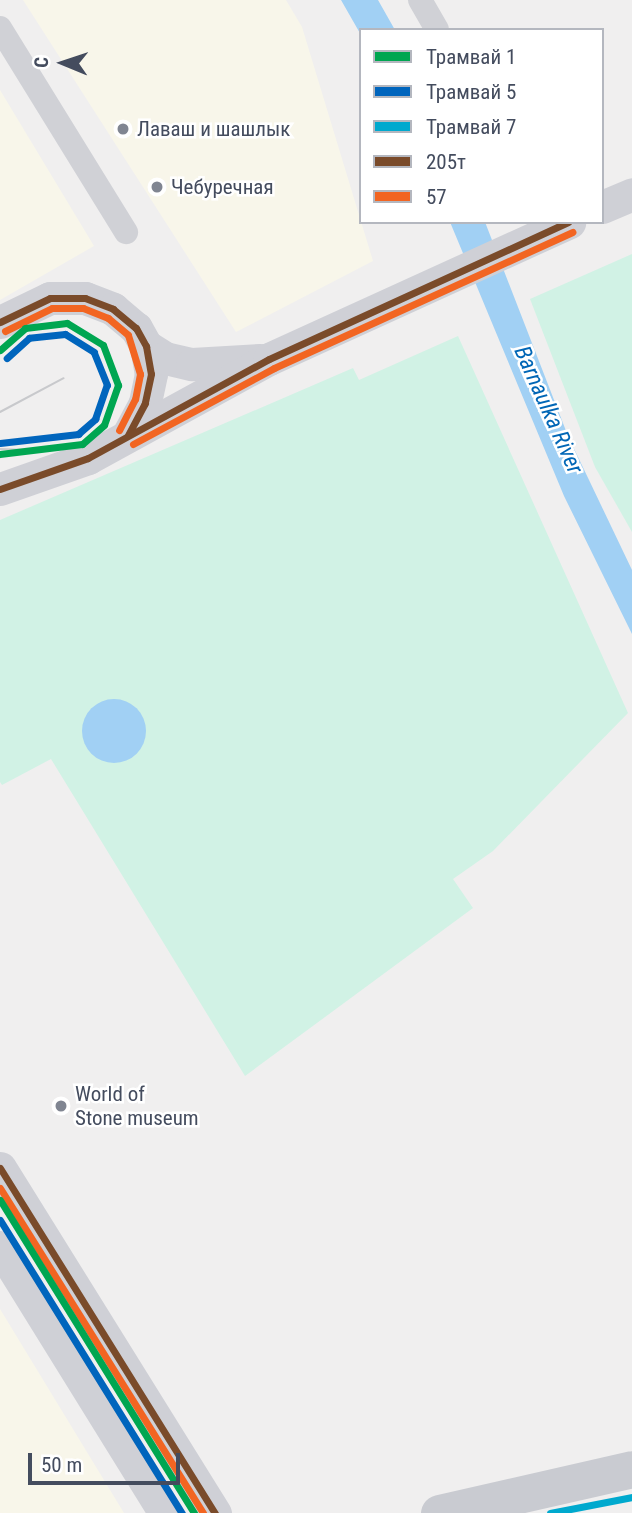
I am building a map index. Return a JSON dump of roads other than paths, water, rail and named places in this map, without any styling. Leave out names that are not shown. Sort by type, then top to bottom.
[{"type":"main road","points":[[439,1513],[632,1469]]},
{"type":"street","points":[[420,0],[436,28]]},
{"type":"street","points":[[0,28],[126,232]]},
{"type":"street","points":[[604,206],[632,194]]},
{"type":"street","points":[[0,489],[88,458],[269,359],[557,228]]},
{"type":"street","points":[[0,322],[50,298],[85,298],[113,309],[136,328],[146,346],[150,374],[145,403],[128,435]]},
{"type":"street","points":[[146,346],[165,358],[192,364],[269,359]]},
{"type":"street","points":[[0,1168],[215,1513]]},
{"type":"street","points":[[0,1247],[165,1513]]},
{"type":"water","points":[[341,0],[378,0],[394,28],[359,28],[359,32]]},
{"type":"water","name":"Barnaulka River","points":[[451,224],[486,224],[568,436],[632,570],[632,634],[564,496]]},
{"type":"water","points":[[108,699],[120,699],[137,708],[144,719],[144,743],[137,754],[120,763],[108,763],[96,758],[87,749],[82,737],[82,725],[87,713],[96,704]]},
{"type":"tram line","name":"1","points":[[0,350],[25,328],[67,323],[103,345],[118,385],[104,425],[82,444],[0,454]]},
{"type":"tram line","name":"5","points":[[0,443],[78,434],[95,419],[107,385],[94,352],[65,334],[29,338],[7,358]]},
{"type":"tram line","points":[[0,412],[64,378]]},
{"type":"tram line","points":[[0,449],[29,450]]},
{"type":"tram line","name":"1","points":[[0,1200],[194,1513]]},
{"type":"tram line","name":"5","points":[[0,1220],[182,1513]]},
{"type":"tram line","name":"7","points":[[550,1513],[632,1497]]},
{"type":"place","name":"Лаваш и шашлык","points":[[123,129]]},
{"type":"place","name":"Чебуречная","points":[[157,187]]},
{"type":"place","name":"World of Stone museum","points":[[61,1106]]}]
